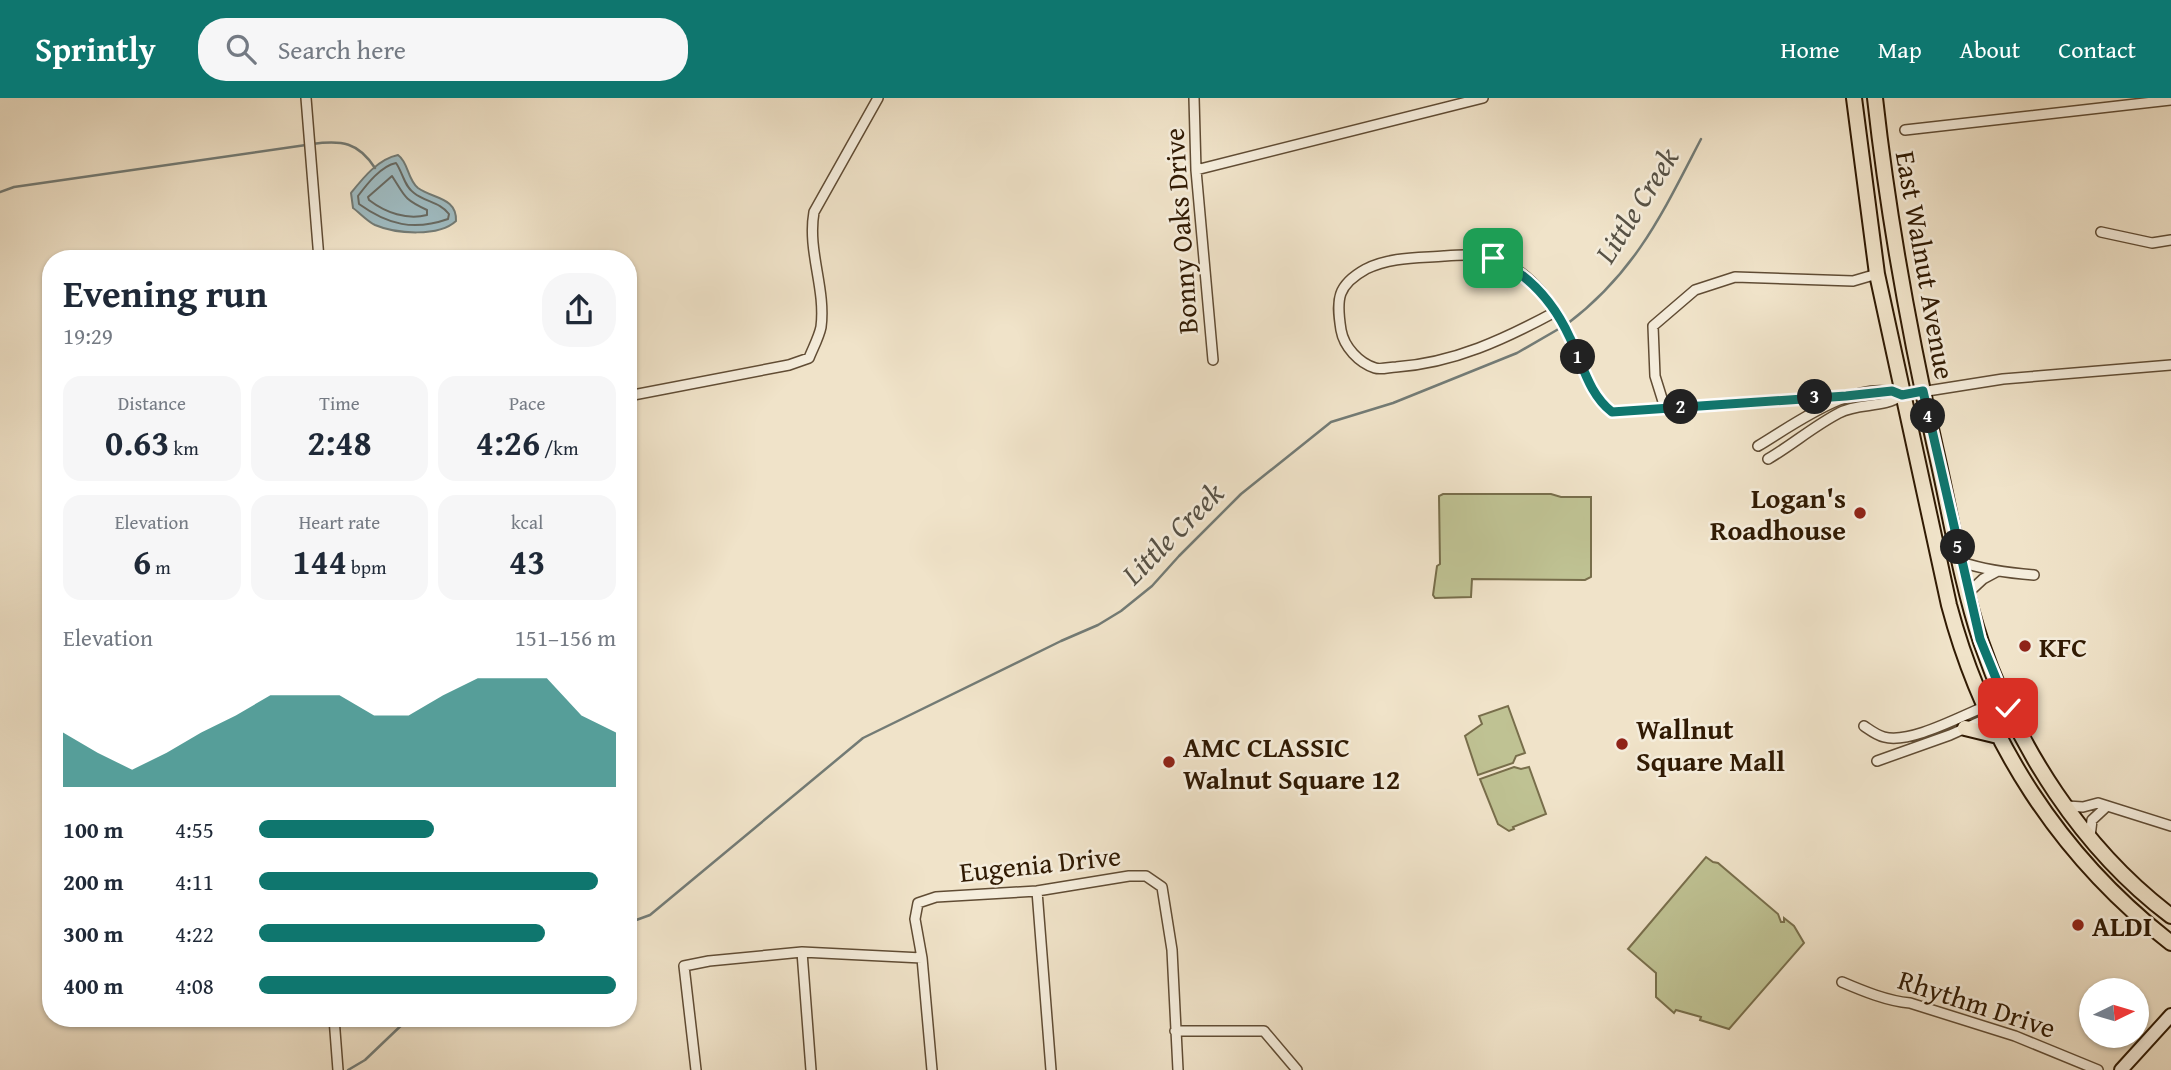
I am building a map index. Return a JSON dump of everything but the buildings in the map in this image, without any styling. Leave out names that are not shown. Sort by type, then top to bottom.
[{"type":"main road","name":"East Walnut Avenue","points":[[1854,98],[1877,274],[1902,395],[1956,631],[1986,712],[2027,788],[2070,847],[2127,907],[2171,943]]},
{"type":"main road","name":"East Walnut Avenue","points":[[1875,98],[1895,248],[1923,391],[1980,639],[2012,717],[2033,758],[2065,805],[2090,837],[2135,885],[2171,916]]},
{"type":"main road","points":[[1965,728],[1998,736]]},
{"type":"street","points":[[306,98],[318,250]]},
{"type":"street","points":[[637,394],[789,365],[809,358],[821,328],[821,293],[811,229],[814,212],[878,98]]},
{"type":"street","name":"Bonny Oaks Drive","points":[[1194,98],[1196,170],[1213,360]]},
{"type":"street","points":[[1196,170],[1483,98]]},
{"type":"street","points":[[1905,130],[2171,100]]},
{"type":"street","points":[[2101,232],[2152,243],[2171,240]]},
{"type":"street","points":[[1555,312],[1504,339],[1452,357],[1415,366],[1376,368],[1352,354],[1342,334],[1338,299],[1350,278],[1383,261],[1467,254],[1493,258],[1510,266],[1544,296],[1555,312],[1570,337],[1592,390],[1612,412],[1892,391],[1902,395]]},
{"type":"street","points":[[1665,408],[1655,376],[1653,326],[1695,289],[1735,277],[1853,281],[1877,274]]},
{"type":"street","points":[[1768,459],[1839,413],[1861,406],[1892,403],[1902,395],[2003,379],[2171,365]]},
{"type":"street","points":[[1758,446],[1846,396]]},
{"type":"street","points":[[1961,562],[1990,568],[1996,572],[2034,575]]},
{"type":"street","points":[[1968,593],[1983,579],[1996,572]]},
{"type":"street","points":[[1864,726],[1886,738],[1903,737],[1986,712]]},
{"type":"street","points":[[1877,761],[1965,728],[1986,712]]},
{"type":"street","points":[[2065,805],[2084,807],[2098,803],[2171,826]]},
{"type":"street","points":[[2090,837],[2092,820],[2106,807]]},
{"type":"street","name":"Eugenia Drive","points":[[922,958],[915,919],[918,903],[936,897],[1037,891],[1129,876],[1146,876],[1162,887],[1172,950],[1178,1070]]},
{"type":"street","points":[[1037,891],[1051,1070]]},
{"type":"street","points":[[802,952],[811,1070]]},
{"type":"street","points":[[696,1070],[684,966],[802,952],[922,958],[932,1070]]},
{"type":"street","name":"Rhythm Drive","points":[[1842,982],[1863,991],[2006,1032],[2098,1070]]},
{"type":"street","points":[[2121,1070],[2171,1015]]},
{"type":"street","points":[[335,1027],[338,1070]]},
{"type":"street","points":[[1175,1031],[1264,1031],[1297,1070]]},
{"type":"green space","points":[[1551,494],[1561,497],[1591,497],[1591,577],[1585,580],[1472,579],[1471,597],[1435,598],[1433,595],[1437,566],[1440,564],[1439,496]]},
{"type":"green space","points":[[1508,706],[1525,753],[1516,756],[1513,763],[1478,775],[1465,736],[1482,724],[1479,716]]},
{"type":"green space","points":[[1514,767],[1529,767],[1546,814],[1509,831],[1498,824],[1480,779]]},
{"type":"green space","points":[[1706,857],[1718,863],[1778,914],[1781,922],[1784,922],[1784,918],[1794,926],[1804,943],[1729,1029],[1700,1020],[1701,1017],[1676,1010],[1674,1013],[1656,997],[1656,973],[1628,949]]},
{"type":"water","points":[[398,155],[414,184],[453,207],[456,221],[439,230],[405,232],[375,225],[353,208],[351,193],[361,181],[378,165]]},
{"type":"waterway","name":"Little Creek","points":[[1567,324],[1591,304],[1630,262],[1660,216],[1701,139]]},
{"type":"waterway","points":[[312,144],[332,142],[356,148],[375,168]]},
{"type":"waterway","points":[[0,192],[14,187],[306,145]]},
{"type":"waterway","name":"Little Creek","points":[[637,920],[650,915],[863,738],[1098,625],[1121,611],[1152,586],[1241,494],[1331,422],[1393,403],[1517,353],[1562,327]]},
{"type":"waterway","name":"Little Creek","points":[[348,1070],[365,1060],[400,1027]]},
{"type":"place","name":"Logan's Roadhouse","points":[[1860,513]]},
{"type":"place","name":"KFC","points":[[2025,646]]},
{"type":"place","name":"Wallnut Square Mall","points":[[1622,744]]},
{"type":"place","name":"AMC CLASSIC Walnut Square 12","points":[[1169,762]]},
{"type":"place","name":"ALDI","points":[[2078,925]]},
{"type":"route","points":[[1493,258],[1510,266],[1544,296],[1570,337],[1592,390],[1612,412],[1892,391],[1902,395],[1923,391],[1980,639],[2008,708]]}]
